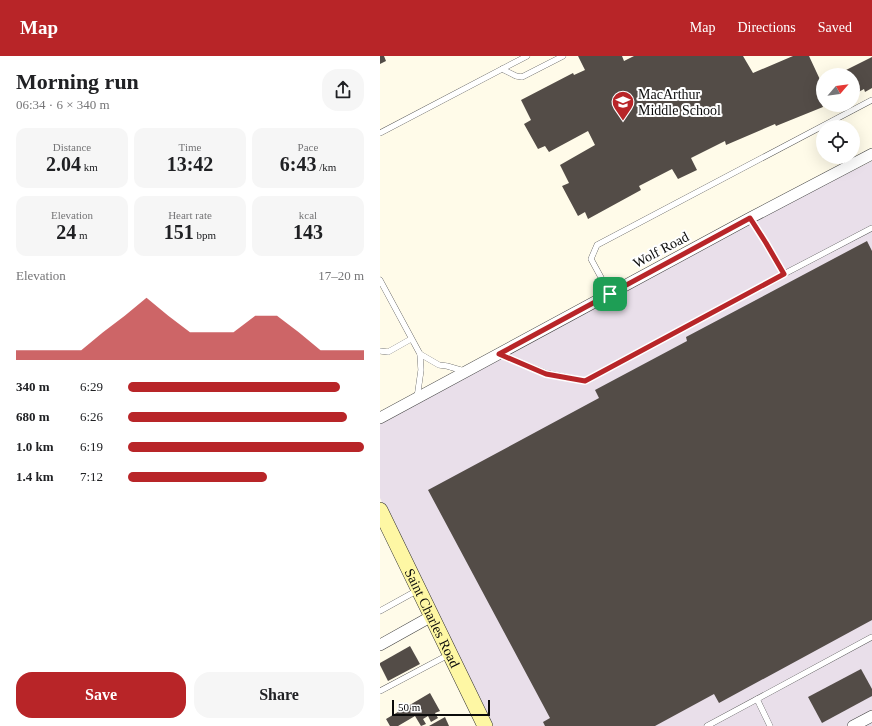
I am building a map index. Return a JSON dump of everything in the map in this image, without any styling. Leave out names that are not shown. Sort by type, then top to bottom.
[{"type":"main road","name":"Saint Charles Road","points":[[380,510],[485,726]]},
{"type":"street","name":"Wolf Road","points":[[380,418],[750,218],[872,154]]},
{"type":"street","points":[[380,645],[432,616]]},
{"type":"street","points":[[853,726],[867,721]]},
{"type":"lane","points":[[380,133],[527,56]]},
{"type":"lane","points":[[502,70],[522,77],[564,56]]},
{"type":"lane","points":[[610,294],[591,259],[597,245],[872,100]]},
{"type":"lane","points":[[750,218],[784,274]]},
{"type":"lane","points":[[499,354],[546,374],[585,381],[872,228]]},
{"type":"lane","points":[[380,280],[420,354],[421,370],[417,398]]},
{"type":"lane","points":[[380,351],[388,352],[411,339]]},
{"type":"lane","points":[[420,354],[439,365],[466,372]]},
{"type":"lane","points":[[380,611],[419,589]]},
{"type":"lane","points":[[707,726],[872,636]]},
{"type":"lane","points":[[380,691],[450,654]]},
{"type":"lane","points":[[757,699],[770,726]]},
{"type":"shaded area","points":[[872,161],[872,726],[489,726],[380,498],[380,424],[795,200]]},
{"type":"building","points":[[380,56],[384,56],[386,61],[380,64]]},
{"type":"building","points":[[578,56],[622,56],[624,61],[634,56],[743,56],[753,73],[793,56],[809,56],[816,71],[816,110],[776,126],[775,124],[726,145],[725,141],[691,158],[697,170],[678,179],[672,169],[639,186],[641,190],[588,219],[585,212],[578,216],[562,186],[569,183],[560,165],[595,145],[588,131],[549,152],[545,146],[538,149],[524,124],[531,120],[521,100],[573,73],[574,75],[585,70]]},
{"type":"building","points":[[872,57],[872,88],[865,92],[864,89],[860,91],[860,68],[850,68]]},
{"type":"building","points":[[867,241],[872,251],[872,620],[719,703],[714,694],[655,726],[545,726],[543,722],[550,718],[428,490],[599,398],[595,390],[687,341],[686,337]]},
{"type":"building","points":[[410,646],[420,664],[388,681],[380,663]]},
{"type":"building","points":[[861,669],[872,689],[872,696],[822,723],[808,697]]},
{"type":"building","points":[[430,693],[440,711],[435,713],[438,718],[431,722],[428,716],[423,719],[426,724],[421,726],[415,716],[398,726],[390,726],[386,719]]},
{"type":"building","points":[[445,717],[449,726],[429,726]]},
{"type":"place","name":"MacArthur Middle School","points":[[623,122]]},
{"type":"route","points":[[750,218],[784,274],[585,381],[546,374],[499,354],[610,294],[750,218]]}]
